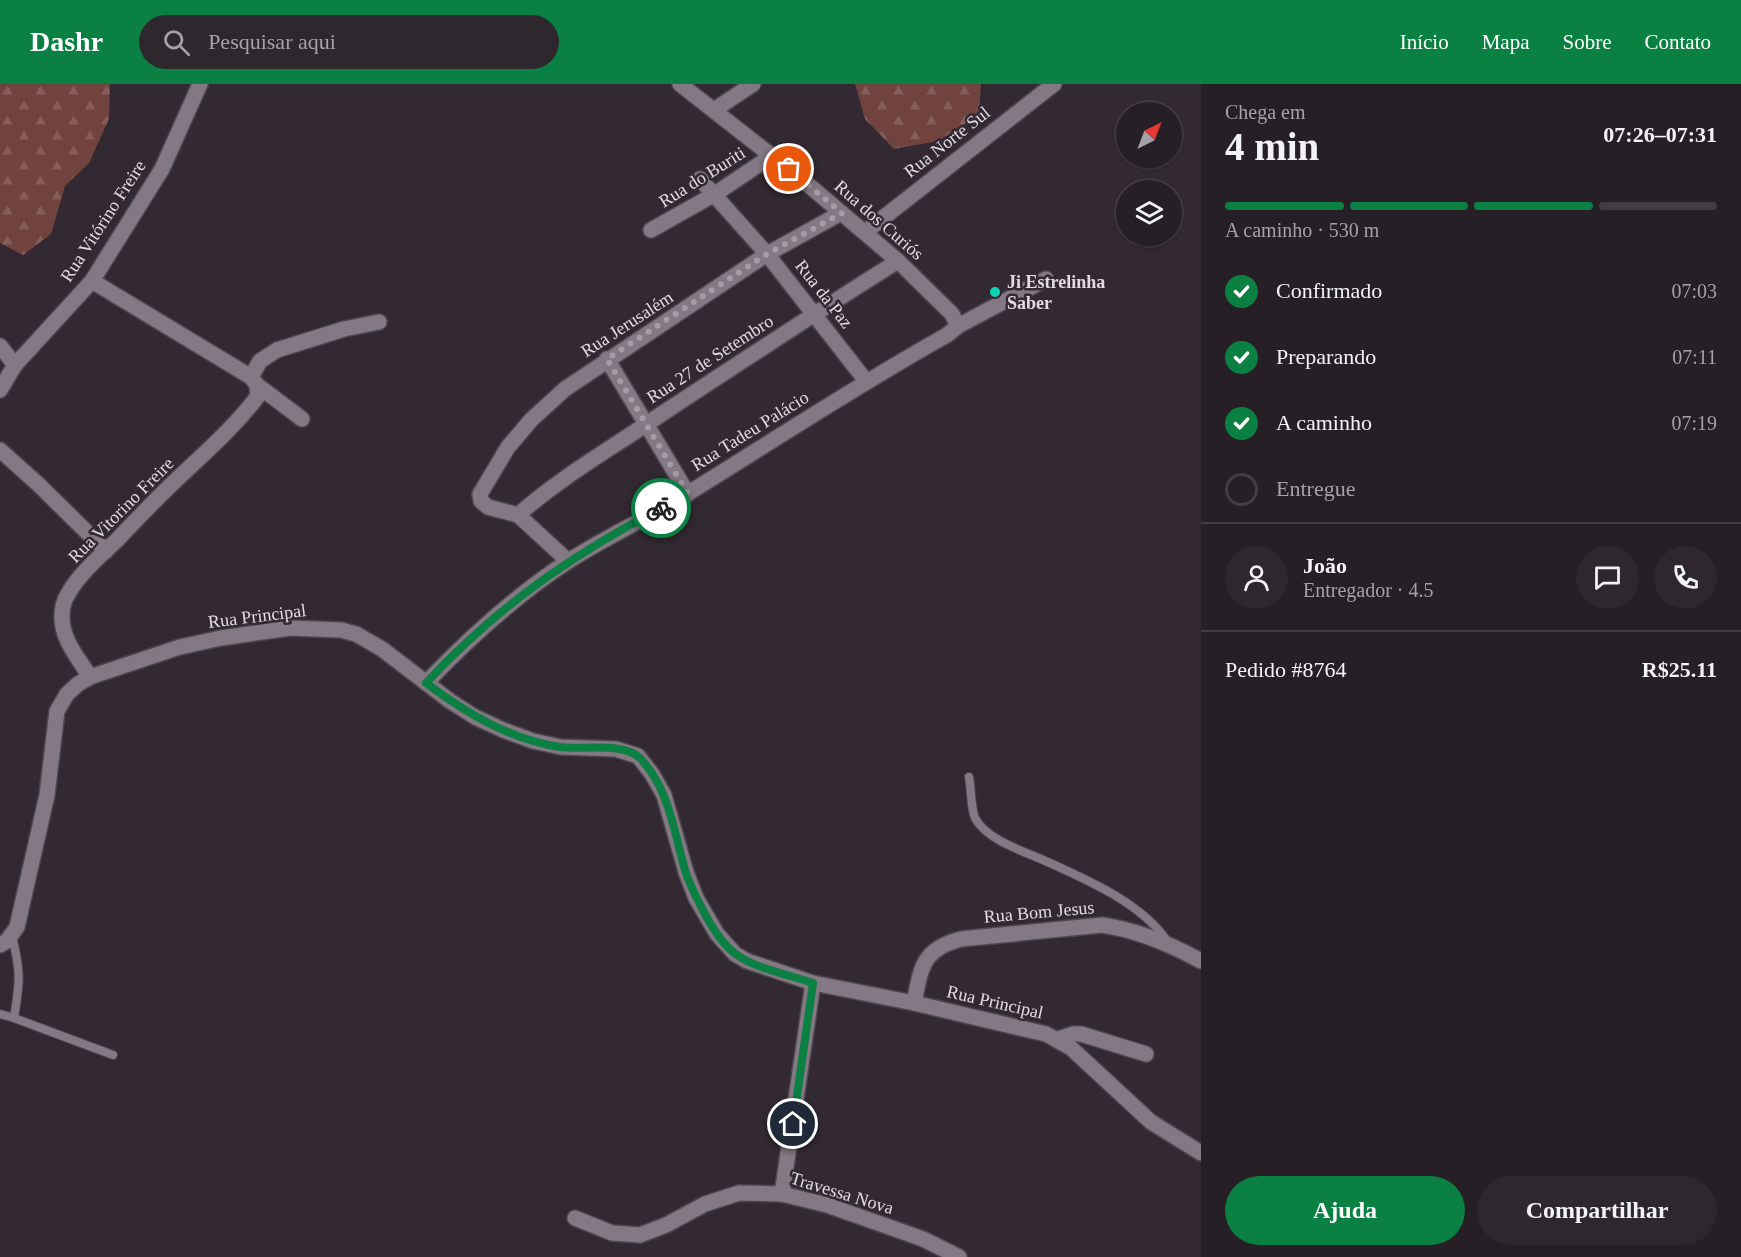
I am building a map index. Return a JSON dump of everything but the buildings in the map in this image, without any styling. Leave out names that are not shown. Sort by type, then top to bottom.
[{"type":"street","name":"Rua Vitórino Freire","points":[[0,390],[15,364],[92,281],[162,169],[200,84]]},
{"type":"street","name":"Rua dos Curiós","points":[[680,84],[773,155],[898,261],[951,314],[958,326]]},
{"type":"street","points":[[714,110],[753,84]]},
{"type":"street","name":"Rua Norte Sul","points":[[864,232],[1049,85]]},
{"type":"street","name":"Rua do Buriti","points":[[651,230],[715,194],[773,155]]},
{"type":"street","name":"Rua da Paz","points":[[700,179],[767,254],[866,381]]},
{"type":"street","name":"Rua Jerusalém","points":[[518,515],[488,507],[481,501],[480,494],[518,434],[551,401],[607,359],[767,254],[842,213]]},
{"type":"street","name":"Rua 27 de Setembro","points":[[518,515],[604,450],[898,261]]},
{"type":"street","name":"Rua Tadeu Palácio","points":[[426,683],[458,649],[495,616],[568,561],[688,494],[866,381],[947,335],[958,326],[1046,279]]},
{"type":"street","points":[[92,281],[254,381],[302,419]]},
{"type":"street","name":"Rua Vitorino Freire","points":[[90,677],[68,643],[62,617],[68,593],[106,550],[202,457],[250,406],[258,396],[254,381],[260,361],[277,350],[344,329],[379,322]]},
{"type":"street","points":[[0,346],[15,364]]},
{"type":"street","points":[[607,359],[688,494]]},
{"type":"street","name":"Rua Vitórino Freire","points":[[0,374],[15,364]]},
{"type":"street","points":[[0,450],[106,550]]},
{"type":"street","points":[[518,515],[568,561]]},
{"type":"street","name":"Rua Principal","points":[[6,940],[17,927],[47,795],[57,711],[67,694],[90,677],[168,650],[221,638],[290,628],[341,630],[356,634],[382,648],[426,683],[475,717],[503,730],[532,741],[561,747],[616,749],[638,756],[659,785],[696,898],[722,940],[735,954],[747,961],[813,983],[1038,1031],[1058,1039],[1071,1048],[1151,1122],[1201,1153]]},
{"type":"street","name":"Rua Bom Jesus","points":[[914,1003],[924,961],[941,946],[961,939],[1102,925],[1121,928],[1170,945],[1201,961]]},
{"type":"street","points":[[783,1194],[813,983]]},
{"type":"street","points":[[1058,1039],[1081,1034],[1146,1054]]},
{"type":"street","name":"Travessa Nova","points":[[575,1218],[612,1233],[640,1235],[666,1225],[705,1204],[739,1193],[783,1194],[827,1205],[923,1239],[959,1257]]},
{"type":"lane","points":[[969,777],[975,818],[992,836],[1086,880],[1119,899],[1146,918],[1161,932],[1170,945]]},
{"type":"lane","points":[[6,940],[19,965],[20,982],[14,1018]]},
{"type":"lane","points":[[0,1014],[113,1055]]},
{"type":"green space","points":[[0,84],[110,84],[109,119],[89,163],[65,186],[51,234],[23,255],[0,243]]},
{"type":"green space","points":[[855,84],[981,84],[979,115],[938,141],[894,149],[865,119]]},
{"type":"way so far","points":[[661,508],[688,494],[607,359],[767,254],[842,213],[789,169]]},
{"type":"place","name":"Ji Estrelinha Saber","points":[[995,292]]},
{"type":"route","points":[[661,508],[568,561],[533,586],[458,649],[426,683],[475,717],[532,741],[561,747],[616,749],[638,756],[664,795],[686,872],[696,898],[717,934],[735,954],[747,961],[813,983],[793,1124]]}]
